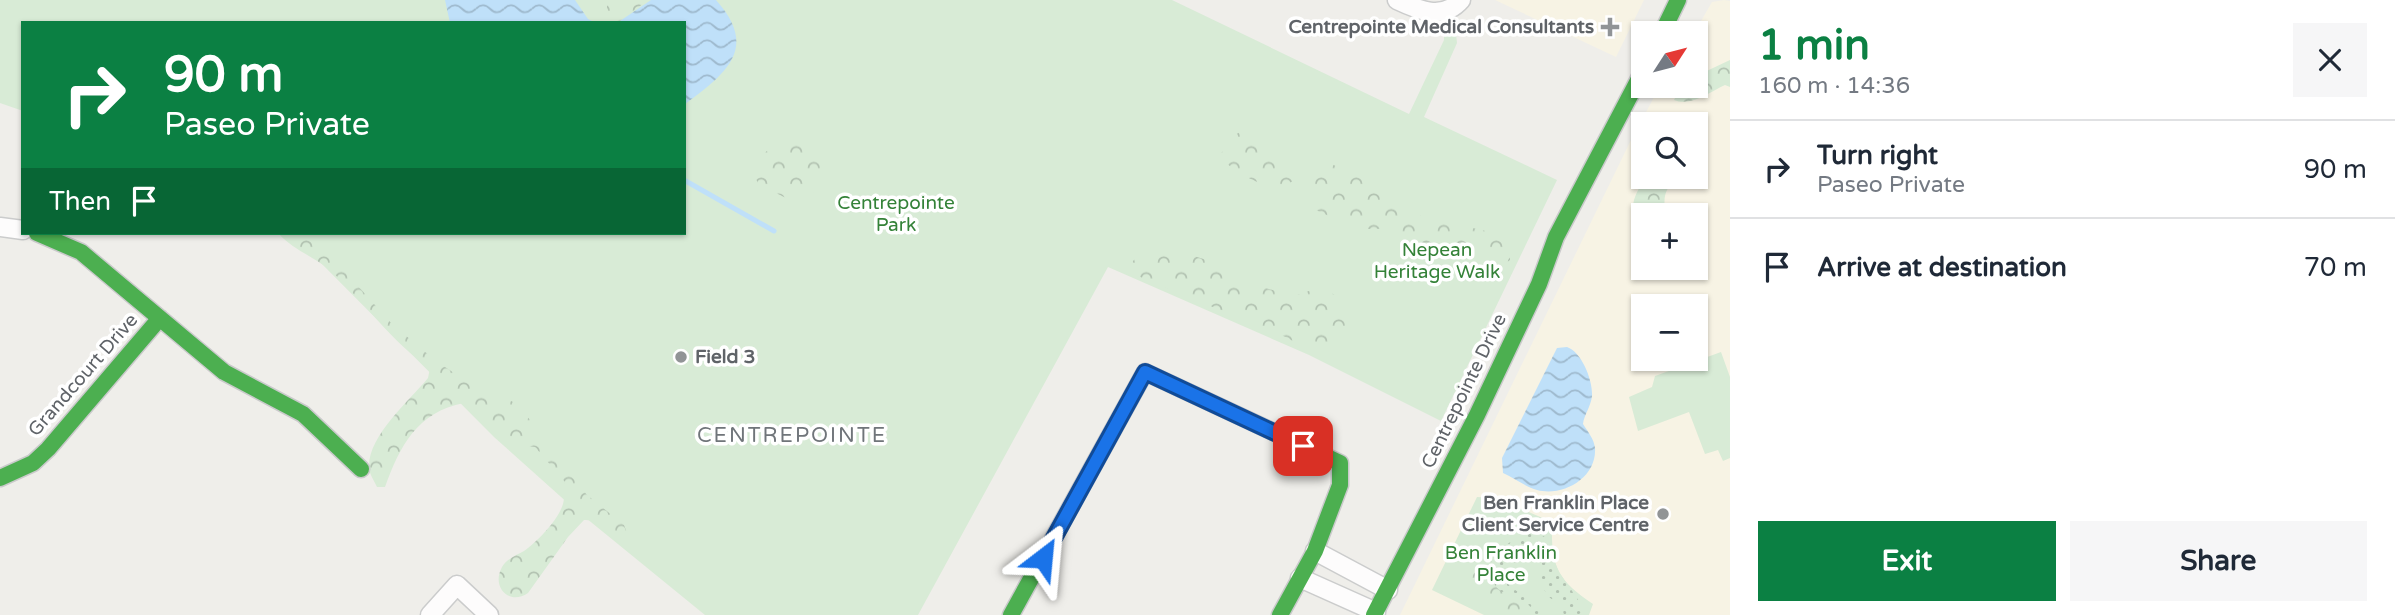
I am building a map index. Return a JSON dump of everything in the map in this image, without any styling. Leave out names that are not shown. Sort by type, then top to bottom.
[{"type":"street","points":[[1397,0],[1416,9],[1434,13],[1454,8],[1461,0]]},
{"type":"street","points":[[1668,21],[1678,0]]},
{"type":"street","name":"Centrepointe Drive","points":[[1375,613],[1489,389],[1539,284],[1556,237],[1631,94]]},
{"type":"street","points":[[0,227],[21,230]]},
{"type":"street","points":[[42,235],[81,252],[224,372],[303,414],[361,469]]},
{"type":"street","name":"Grandcourt Drive","points":[[0,478],[33,463],[48,449],[160,318]]},
{"type":"street","points":[[1011,615],[1145,372],[1340,464],[1340,485],[1315,551],[1280,615]]},
{"type":"street","points":[[1315,551],[1388,590]]},
{"type":"street","points":[[1300,578],[1375,613]]},
{"type":"street","points":[[430,615],[457,585],[489,615]]},
{"type":"shaded area","points":[[1495,0],[1644,0],[1634,21],[1631,21],[1631,26],[1616,57]]},
{"type":"shaded area","points":[[1730,1],[1730,615],[1400,615],[1631,140],[1631,189],[1708,189],[1708,112],[1646,112],[1654,98],[1708,98],[1708,21],[1701,21],[1712,2]]},
{"type":"green space","name":"Centrepointe Park","points":[[0,0],[1172,0],[1409,114],[1444,40],[1444,30],[1455,25],[1457,43],[1424,117],[1557,180],[1441,421],[1309,355],[1108,267],[918,615],[705,615],[570,505],[494,437],[290,235],[686,235],[686,21],[21,21],[21,110],[0,103]]},
{"type":"green space","points":[[614,0],[648,0],[620,21],[607,20],[607,5]]},
{"type":"green space","points":[[1730,60],[1730,87],[1725,85],[1708,94],[1708,70]]},
{"type":"green space","points":[[1675,98],[1699,98],[1687,102],[1674,100]]},
{"type":"green space","points":[[1244,130],[1265,140],[1279,154],[1295,173],[1293,181],[1272,189],[1230,166],[1221,154],[1229,138]]},
{"type":"green space","points":[[785,141],[801,142],[821,164],[824,179],[816,192],[786,198],[758,184],[753,170],[759,160],[770,149]]},
{"type":"green space","points":[[1318,158],[1369,181],[1417,215],[1490,232],[1504,238],[1510,244],[1510,260],[1495,265],[1476,252],[1451,247],[1408,249],[1397,229],[1391,225],[1363,228],[1316,210],[1314,191]]},
{"type":"green space","points":[[1639,189],[1668,189],[1665,203],[1634,203]]},
{"type":"green space","points":[[280,235],[324,235],[340,266],[392,324],[436,361],[463,379],[513,402],[535,425],[558,460],[587,495],[624,525],[627,533],[624,540],[600,524],[584,520],[568,537],[528,593],[514,597],[504,592],[499,581],[502,567],[509,559],[529,547],[552,523],[563,504],[565,482],[535,447],[513,444],[464,403],[434,414],[422,423],[404,445],[385,487],[377,487],[369,467],[375,443],[382,431],[428,378],[430,368],[390,334],[330,270]]},
{"type":"green space","points":[[1166,249],[1208,261],[1218,265],[1226,274],[1279,292],[1298,295],[1318,289],[1329,291],[1346,308],[1348,326],[1337,341],[1329,345],[1310,349],[1301,347],[1288,338],[1138,276],[1133,271],[1131,264],[1136,257]]},
{"type":"green space","points":[[1721,352],[1730,377],[1730,458],[1723,461],[1718,450],[1705,454],[1689,412],[1638,431],[1629,397],[1652,387],[1655,376],[1669,371],[1708,371],[1708,357]]},
{"type":"green space","name":"Ben Franklin Place","points":[[1477,497],[1496,498],[1552,522],[1553,550],[1558,570],[1571,587],[1593,604],[1589,615],[1484,615],[1432,590]]},
{"type":"green space","points":[[1530,532],[1534,535],[1527,559],[1508,565],[1503,573],[1510,587],[1532,600],[1540,615],[1536,615],[1524,602],[1499,589],[1494,583],[1492,573],[1499,552],[1510,542]]},
{"type":"green space","points":[[1544,536],[1559,572],[1583,607],[1583,612],[1577,615],[1564,615],[1562,607],[1545,592],[1535,544]]},
{"type":"green space","points":[[1478,558],[1492,562],[1492,578],[1496,586],[1526,603],[1536,615],[1510,615],[1492,600],[1476,595],[1471,588],[1471,582]]},
{"type":"water","points":[[445,0],[575,0],[592,21],[450,21]]},
{"type":"water","points":[[651,0],[716,0],[729,17],[735,33],[736,47],[724,71],[686,103],[686,21],[620,21]]},
{"type":"water","points":[[1567,347],[1582,361],[1591,383],[1591,400],[1583,424],[1595,448],[1594,459],[1577,483],[1557,491],[1537,490],[1503,473],[1502,458],[1557,348]]},
{"type":"waterway","points":[[686,181],[774,231]]},
{"type":"traffic: fast","points":[[1668,21],[1678,0]]},
{"type":"traffic: fast","points":[[1374,615],[1477,415],[1539,284],[1556,237],[1631,94]]},
{"type":"traffic: fast","points":[[42,235],[81,252],[224,372],[303,414],[361,469]]},
{"type":"traffic: fast","points":[[0,478],[33,463],[48,449],[160,318]]},
{"type":"traffic: fast","points":[[1011,615],[1145,372],[1340,463],[1340,485],[1315,551],[1280,615]]},
{"type":"place","name":"Centrepointe Medical Consultants","points":[[1610,27]]},
{"type":"place","name":"Field 3","points":[[681,357]]},
{"type":"place","name":"Ben Franklin Place Client Service Centre","points":[[1663,514]]},
{"type":"district","name":"CENTREPOINTE","points":[[792,435]]},
{"type":"route","points":[[1043,558],[1145,372],[1303,446]]},
{"type":"park label","name":"Nepean Heritage Walk","points":[[1437,261]]}]
